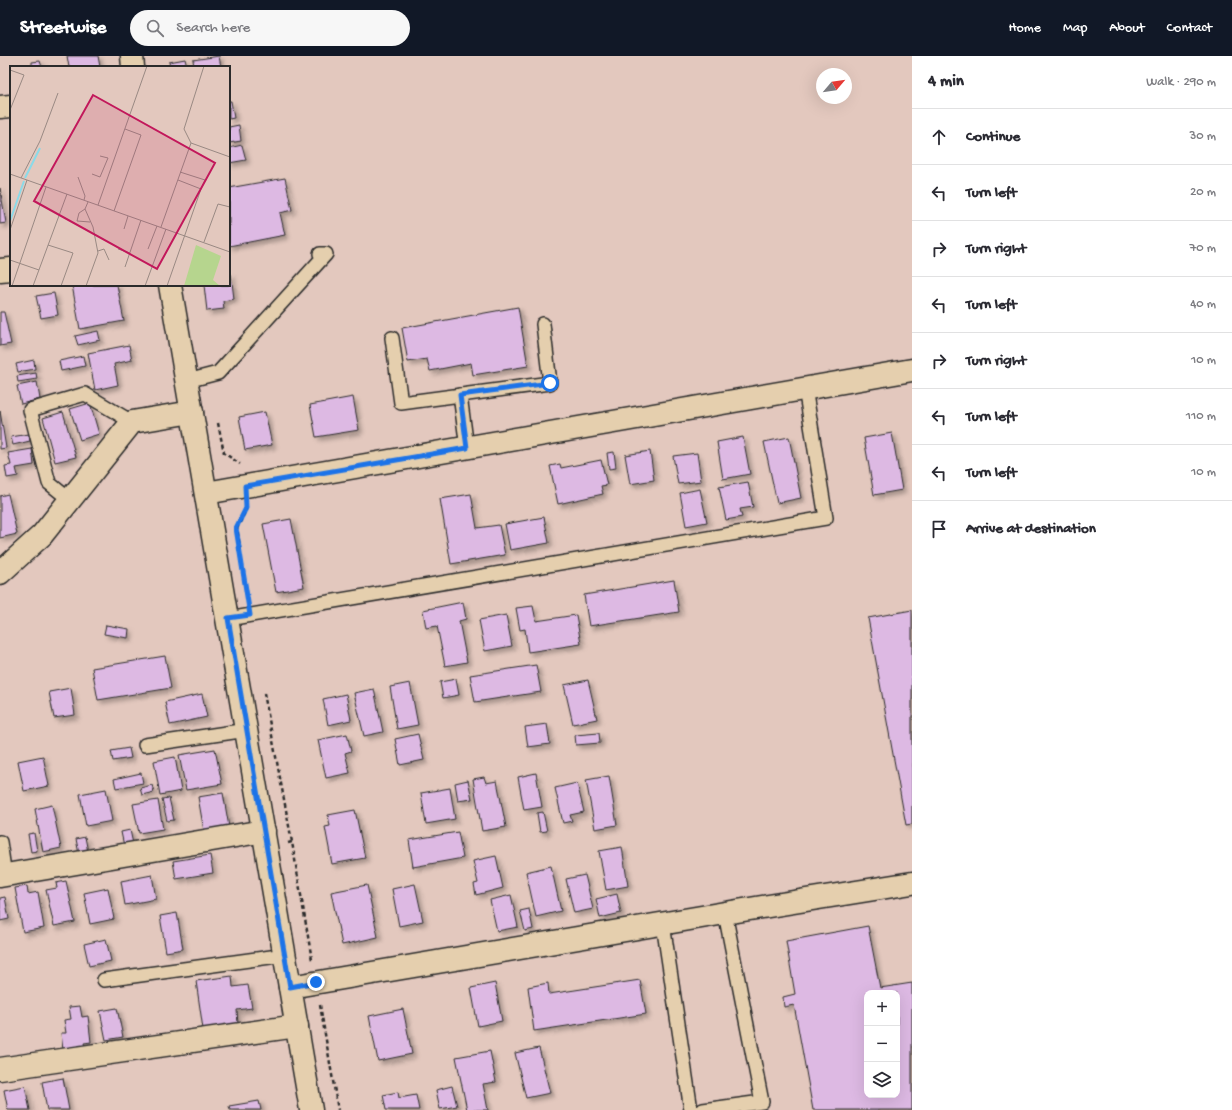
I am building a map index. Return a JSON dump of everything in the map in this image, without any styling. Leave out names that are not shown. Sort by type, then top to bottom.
[{"type":"street","points":[[132,56],[133,66]]},
{"type":"street","points":[[0,107],[10,106]]},
{"type":"street","points":[[0,270],[10,269]]},
{"type":"street","points":[[170,286],[311,1110]]},
{"type":"street","points":[[206,493],[912,370]]},
{"type":"street","points":[[0,573],[42,535],[132,422],[192,412]]},
{"type":"street","points":[[3,876],[264,831]]},
{"type":"street","points":[[290,987],[725,913],[912,884]]},
{"type":"street","points":[[0,1069],[297,1026]]},
{"type":"lane","points":[[187,381],[218,373],[326,254],[320,254]]},
{"type":"lane","points":[[392,338],[401,403],[550,383],[543,324]]},
{"type":"lane","points":[[228,618],[826,518],[805,388]]},
{"type":"lane","points":[[70,500],[49,483],[30,410],[85,394],[132,422]]},
{"type":"lane","points":[[460,395],[467,448]]},
{"type":"lane","points":[[145,745],[246,730]]},
{"type":"lane","points":[[0,842],[3,876]]},
{"type":"lane","points":[[703,1110],[762,1102],[725,913]]},
{"type":"lane","points":[[663,924],[691,1110]]},
{"type":"lane","points":[[104,980],[285,955]]},
{"type":"path","points":[[218,422],[224,453],[241,464],[245,486],[246,508],[236,528],[240,552]]},
{"type":"path","points":[[263,685],[292,842]]},
{"type":"building","points":[[67,56],[98,56],[100,66],[69,66]]},
{"type":"building","points":[[219,56],[221,66],[194,66],[193,60]]},
{"type":"building","points":[[185,59],[187,66],[170,66],[169,62]]},
{"type":"building","points":[[40,61],[42,66],[32,66],[32,62]]},
{"type":"building","points":[[230,101],[231,101],[234,118],[230,119]]},
{"type":"building","points":[[239,125],[241,141],[230,143],[230,127]]},
{"type":"building","points":[[242,145],[246,160],[230,163],[230,148]]},
{"type":"building","points":[[285,178],[292,210],[280,213],[285,235],[230,246],[230,188]]},
{"type":"building","points":[[0,188],[6,223],[0,224]]},
{"type":"building","points":[[231,274],[234,299],[223,301],[224,309],[207,311],[204,286],[230,286]]},
{"type":"building","points":[[72,286],[117,286],[124,321],[80,329]]},
{"type":"building","points":[[54,293],[58,315],[41,318],[36,296]]},
{"type":"building","points":[[518,307],[528,366],[473,375],[471,363],[430,371],[427,359],[408,362],[402,328]]},
{"type":"building","points":[[0,312],[4,312],[11,344],[0,346]]},
{"type":"building","points":[[98,331],[100,340],[78,345],[75,336]]},
{"type":"building","points":[[129,345],[132,360],[114,364],[118,385],[95,390],[88,353]]},
{"type":"building","points":[[83,356],[85,366],[61,371],[59,361]]},
{"type":"building","points":[[34,360],[35,369],[18,372],[16,364]]},
{"type":"building","points":[[36,373],[37,379],[18,382],[17,376]]},
{"type":"building","points":[[37,382],[40,399],[21,404],[17,386]]},
{"type":"building","points":[[353,397],[359,430],[316,437],[310,405]]},
{"type":"building","points":[[90,403],[99,434],[80,440],[70,409]]},
{"type":"building","points":[[0,411],[6,448],[0,449]]},
{"type":"building","points":[[63,412],[76,457],[55,462],[43,418]]},
{"type":"building","points":[[265,412],[272,445],[245,450],[239,417]]},
{"type":"building","points":[[892,433],[902,490],[874,495],[864,438]]},
{"type":"building","points":[[29,434],[30,441],[13,445],[11,437]]},
{"type":"building","points":[[743,437],[750,474],[723,479],[717,442]]},
{"type":"building","points":[[789,437],[801,498],[777,503],[764,442]]},
{"type":"building","points":[[32,449],[34,465],[16,468],[18,476],[7,478],[5,466],[11,465],[8,453]]},
{"type":"building","points":[[650,451],[654,480],[630,484],[625,455]]},
{"type":"building","points":[[614,452],[616,468],[609,469],[607,453]]},
{"type":"building","points":[[697,453],[701,481],[678,484],[673,456]]},
{"type":"building","points":[[601,460],[607,485],[601,486],[603,494],[558,504],[550,466],[560,464],[561,468]]},
{"type":"building","points":[[748,482],[753,507],[740,509],[742,517],[726,520],[719,487]]},
{"type":"building","points":[[700,489],[707,522],[686,526],[680,493]]},
{"type":"building","points":[[8,494],[17,534],[0,538],[0,496]]},
{"type":"building","points":[[471,494],[477,528],[499,525],[505,555],[451,564],[440,499]]},
{"type":"building","points":[[544,517],[549,543],[510,550],[505,524]]},
{"type":"building","points":[[291,519],[304,587],[276,592],[263,524]]},
{"type":"building","points":[[674,580],[679,612],[589,626],[584,595]]},
{"type":"building","points":[[463,602],[466,619],[459,621],[467,662],[445,666],[437,626],[426,628],[423,610]]},
{"type":"building","points":[[533,606],[536,621],[576,615],[581,644],[528,652],[525,629],[520,630],[516,608]]},
{"type":"building","points":[[912,610],[912,824],[906,825],[868,618]]},
{"type":"building","points":[[506,615],[512,646],[485,651],[479,620]]},
{"type":"building","points":[[106,625],[129,629],[128,638],[104,634]]},
{"type":"building","points":[[165,656],[171,688],[98,700],[92,668]]},
{"type":"building","points":[[536,665],[541,692],[475,702],[470,675]]},
{"type":"building","points":[[456,679],[459,695],[443,698],[440,682]]},
{"type":"building","points":[[588,680],[597,719],[573,724],[564,685]]},
{"type":"building","points":[[410,683],[418,725],[397,729],[390,687]]},
{"type":"building","points":[[71,688],[75,715],[54,718],[49,692]]},
{"type":"building","points":[[374,689],[383,732],[364,736],[354,693]]},
{"type":"building","points":[[202,694],[207,717],[170,725],[165,702]]},
{"type":"building","points":[[346,694],[351,720],[328,725],[323,699]]},
{"type":"building","points":[[547,724],[550,744],[528,747],[525,727]]},
{"type":"building","points":[[599,733],[600,743],[576,745],[575,735]]},
{"type":"building","points":[[347,734],[351,751],[345,753],[350,773],[326,778],[318,740]]},
{"type":"building","points":[[418,734],[424,760],[400,765],[395,739]]},
{"type":"building","points":[[129,748],[131,758],[113,761],[111,751]]},
{"type":"building","points":[[215,749],[222,784],[186,790],[179,755]]},
{"type":"building","points":[[43,756],[49,786],[24,791],[18,761]]},
{"type":"building","points":[[175,757],[181,791],[160,795],[154,761]]},
{"type":"building","points":[[141,773],[143,783],[116,788],[114,779]]},
{"type":"building","points":[[536,773],[542,807],[524,810],[518,777]]},
{"type":"building","points":[[609,776],[617,825],[595,829],[586,780]]},
{"type":"building","points":[[484,777],[486,783],[497,781],[506,827],[482,831],[473,779]]},
{"type":"building","points":[[468,780],[472,799],[458,801],[455,783]]},
{"type":"building","points":[[577,783],[584,812],[570,815],[572,821],[563,823],[555,788]]},
{"type":"building","points":[[152,785],[154,792],[142,795],[140,788]]},
{"type":"building","points":[[450,788],[455,819],[426,824],[421,793]]},
{"type":"building","points":[[106,789],[112,821],[86,826],[80,794]]},
{"type":"building","points":[[223,793],[229,827],[204,831],[198,797]]},
{"type":"building","points":[[169,798],[174,820],[167,821],[162,799]]},
{"type":"building","points":[[158,800],[163,829],[139,833],[133,804]]},
{"type":"building","points":[[52,805],[61,848],[43,852],[35,809]]},
{"type":"building","points":[[355,810],[365,858],[332,864],[325,827],[330,826],[328,815]]},
{"type":"building","points":[[543,812],[547,831],[540,832],[537,813]]},
{"type":"building","points":[[130,830],[133,844],[124,846],[121,832]]},
{"type":"building","points":[[458,832],[463,858],[413,867],[409,840]]},
{"type":"building","points":[[34,833],[37,851],[31,852],[28,834]]},
{"type":"building","points":[[85,837],[88,852],[79,854],[76,839]]},
{"type":"building","points":[[622,847],[628,886],[606,890],[599,851]]},
{"type":"building","points":[[210,855],[213,873],[176,879],[173,861]]},
{"type":"building","points":[[496,856],[503,888],[476,895],[474,884],[478,883],[473,861]]},
{"type":"building","points":[[551,866],[561,911],[536,917],[526,872]]},
{"type":"building","points":[[152,875],[156,899],[125,905],[121,881]]},
{"type":"building","points":[[585,875],[593,909],[574,913],[566,879]]},
{"type":"building","points":[[66,881],[75,922],[54,926],[46,890],[57,888],[56,883]]},
{"type":"building","points":[[415,884],[423,921],[399,926],[392,889]]},
{"type":"building","points":[[367,885],[378,937],[342,945],[331,892]]},
{"type":"building","points":[[27,886],[28,894],[38,892],[44,928],[23,932],[15,888]]},
{"type":"building","points":[[108,888],[114,919],[90,924],[84,893]]},
{"type":"building","points":[[617,894],[621,913],[600,918],[596,899]]},
{"type":"building","points":[[511,895],[518,927],[497,931],[490,900]]},
{"type":"building","points":[[5,897],[9,919],[0,921],[0,898]]},
{"type":"building","points":[[529,909],[533,929],[525,931],[520,911]]},
{"type":"building","points":[[177,913],[183,949],[166,952],[160,916]]},
{"type":"building","points":[[868,926],[880,988],[912,983],[912,1110],[813,1110],[794,1005],[784,1007],[783,997],[795,994],[786,941]]},
{"type":"building","points":[[106,939],[111,961],[89,966],[84,944]]},
{"type":"building","points":[[232,976],[233,987],[248,985],[252,1008],[237,1010],[238,1024],[203,1029],[196,981]]},
{"type":"building","points":[[640,980],[646,1014],[534,1031],[528,987],[548,983],[549,994]]},
{"type":"building","points":[[495,983],[502,1021],[478,1026],[471,988]]},
{"type":"building","points":[[80,1006],[82,1017],[88,1016],[91,1042],[84,1043],[85,1047],[63,1050],[61,1033],[66,1033],[64,1020],[71,1019],[69,1007]]},
{"type":"building","points":[[117,1008],[123,1037],[106,1040],[100,1011]]},
{"type":"building","points":[[403,1009],[412,1054],[378,1061],[369,1016]]},
{"type":"building","points":[[539,1048],[550,1093],[526,1098],[515,1053]]},
{"type":"building","points":[[490,1051],[496,1082],[483,1084],[488,1110],[467,1110],[456,1057]]},
{"type":"building","points":[[63,1078],[69,1110],[47,1110],[42,1082]]},
{"type":"building","points":[[25,1086],[30,1110],[8,1110],[4,1090]]},
{"type":"building","points":[[452,1086],[457,1106],[440,1109],[436,1090]]},
{"type":"building","points":[[398,1092],[399,1098],[416,1095],[419,1110],[386,1110],[383,1095]]},
{"type":"building","points":[[259,1101],[261,1110],[230,1110],[229,1106]]},
{"type":"route","points":[[316,982],[290,987],[228,618],[250,615],[236,528],[246,508],[245,486],[467,448],[460,395],[550,383]]}]
